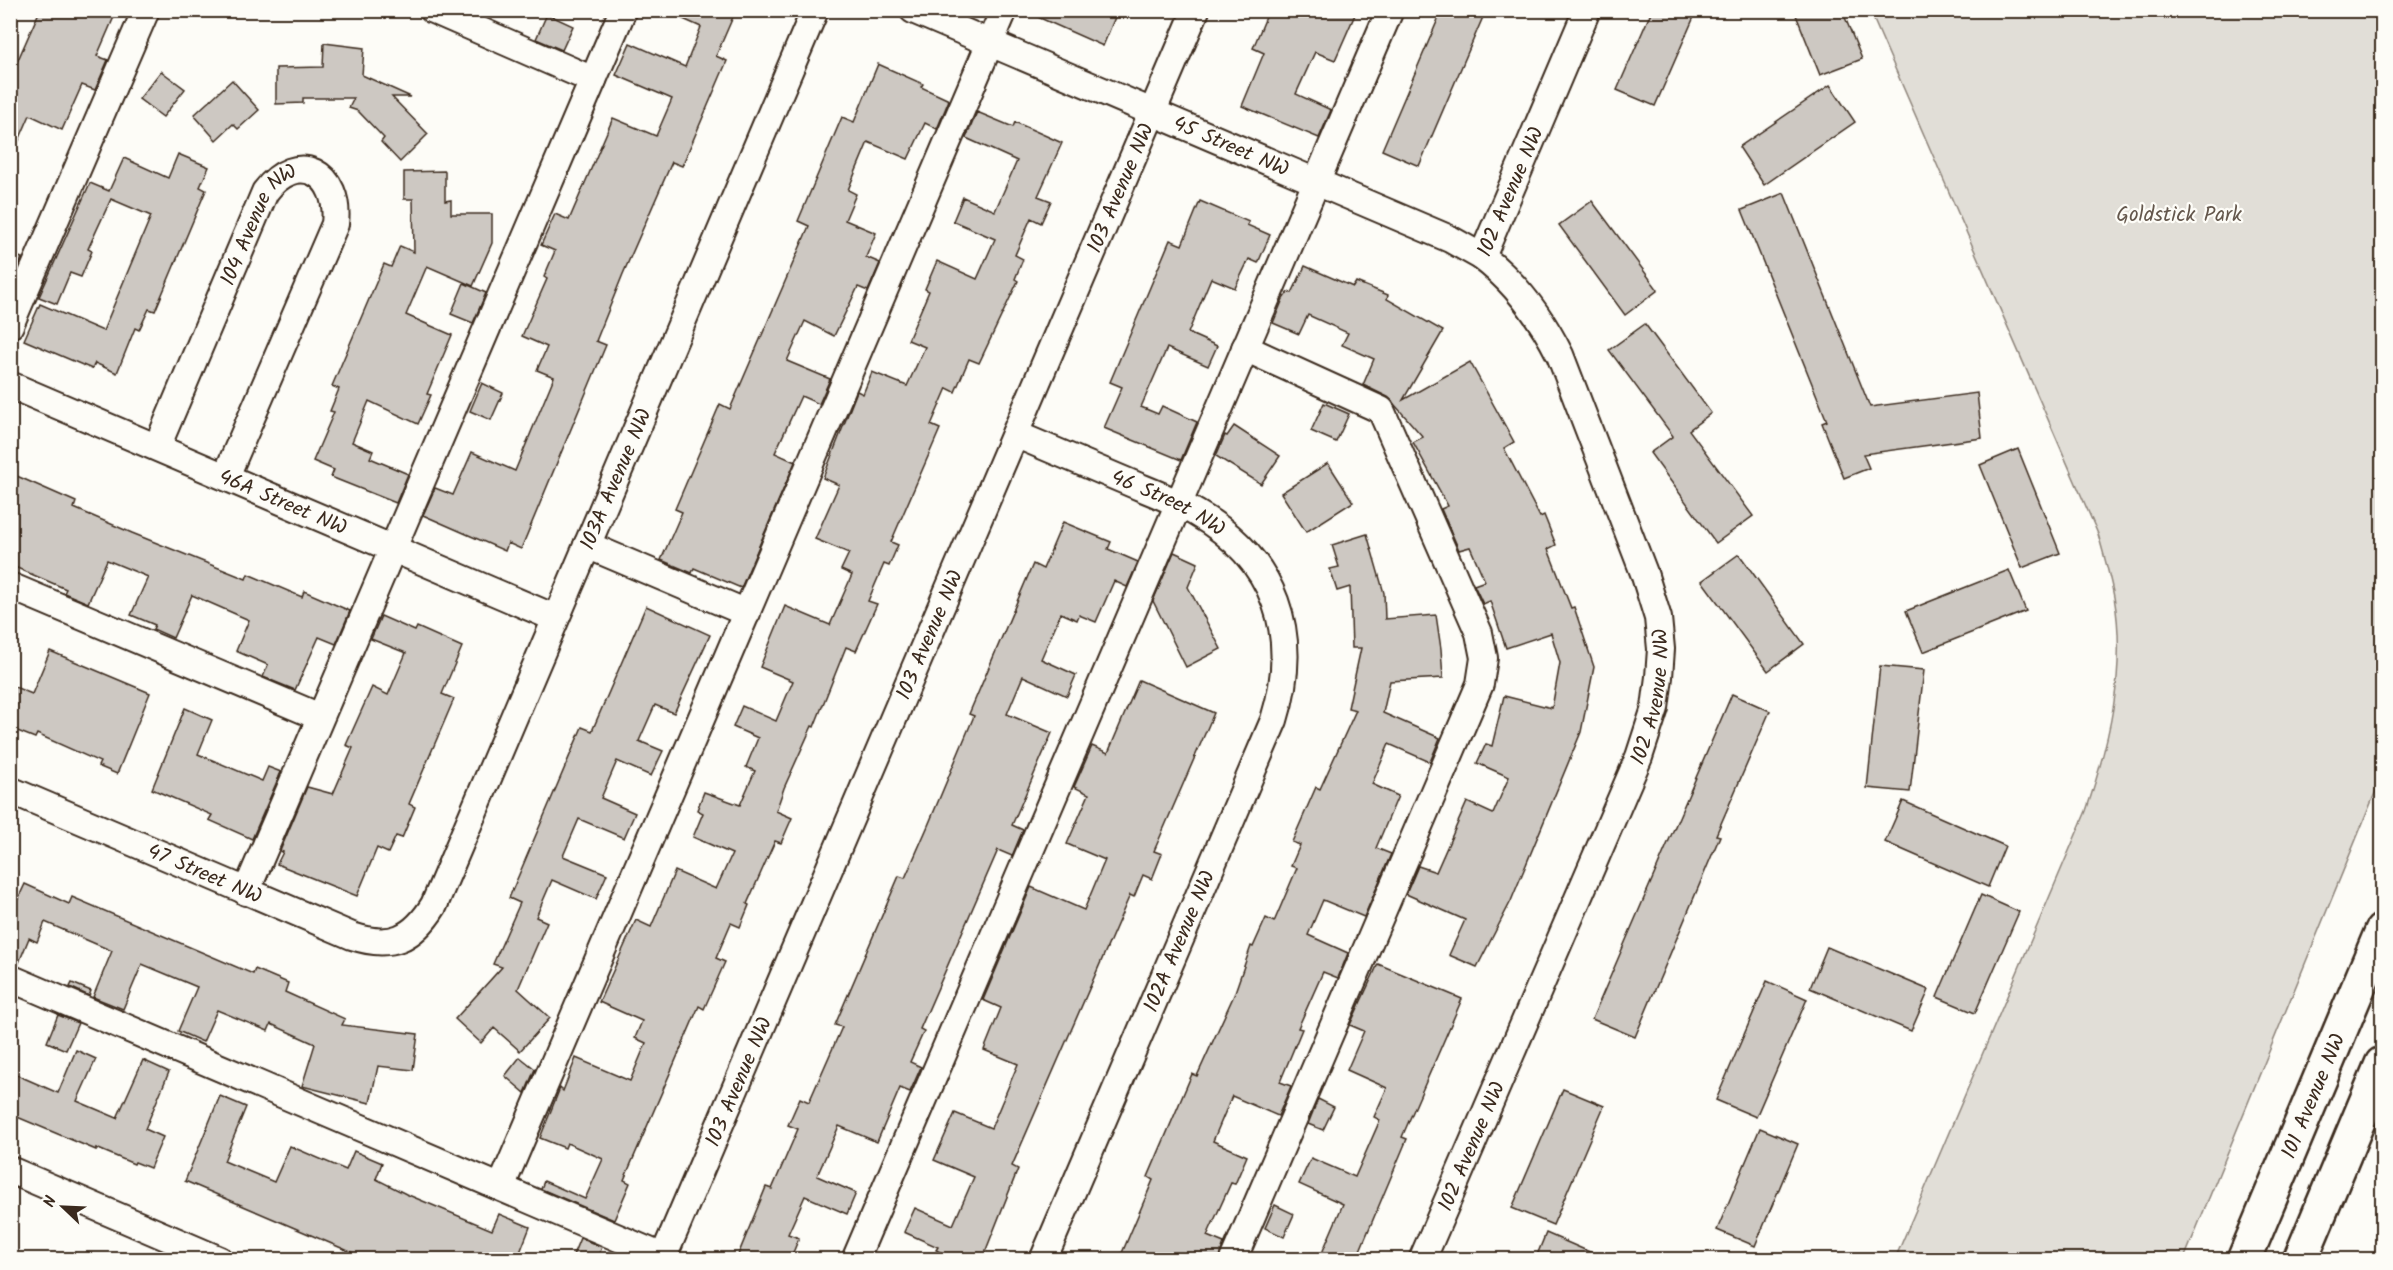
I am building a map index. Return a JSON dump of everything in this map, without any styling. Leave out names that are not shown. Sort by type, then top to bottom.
[{"type":"main road","name":"101 Avenue NW","points":[[2244,1260],[2382,931]]},
{"type":"main road","points":[[2300,1260],[2382,1064]]},
{"type":"street","points":[[10,326],[146,10]]},
{"type":"street","points":[[434,10],[593,80]]},
{"type":"street","points":[[246,892],[623,10]]},
{"type":"street","name":"103A Avenue NW","points":[[402,938],[415,931],[434,905],[815,10]]},
{"type":"street","name":"45 Street NW","points":[[913,10],[1450,239],[1482,257]]},
{"type":"street","points":[[501,1187],[1004,10]]},
{"type":"street","name":"103 Avenue NW","points":[[663,1258],[1196,10]]},
{"type":"street","points":[[855,1260],[1177,503],[1390,10]]},
{"type":"street","name":"102 Avenue NW","points":[[1422,1260],[1639,757],[1655,708],[1661,649],[1652,594],[1560,355],[1541,320],[1527,301],[1505,276],[1482,257],[1587,10]]},
{"type":"street","name":"104 Avenue NW","points":[[157,447],[265,192],[274,179],[287,171],[302,170],[316,173],[325,179],[335,196],[335,224],[226,476]]},
{"type":"street","points":[[1233,1260],[1480,684],[1484,658],[1479,633],[1381,410],[1245,348]]},
{"type":"street","name":"46A Street NW","points":[[10,385],[555,618]]},
{"type":"street","name":"46 Street NW","points":[[1015,434],[1177,503],[1210,521],[1246,551],[1263,576],[1281,616]]},
{"type":"street","points":[[587,545],[747,613]]},
{"type":"street","points":[[10,586],[320,717]]},
{"type":"street","name":"102A Avenue NW","points":[[1043,1260],[1274,720],[1283,692],[1286,668],[1281,616]]},
{"type":"street","name":"47 Street NW","points":[[10,790],[361,939],[381,942],[402,938]]},
{"type":"street","points":[[10,978],[663,1258]]},
{"type":"street","points":[[10,1170],[220,1260]]},
{"type":"green space","name":"Goldstick Park","points":[[1870,11],[2382,11],[2382,776],[2184,1259],[1895,1259],[2086,811],[2102,759],[2114,706],[2118,651],[2114,597],[2098,534]]},
{"type":"building","points":[[40,10],[117,10],[97,56],[108,60],[95,90],[82,85],[62,130],[30,115],[10,161],[10,78]]},
{"type":"building","points":[[663,10],[736,10],[716,56],[727,61],[682,166],[672,162],[623,274],[596,341],[606,345],[521,549],[508,543],[505,551],[423,515],[435,488],[453,495],[472,452],[515,471],[554,377],[537,370],[547,347],[522,336],[547,279],[544,277],[555,251],[541,245],[555,214],[569,220],[613,118],[656,136],[672,99],[616,75],[630,43],[685,67],[701,27]]},
{"type":"building","points":[[1022,10],[1118,10],[1103,46]]},
{"type":"building","points":[[1269,10],[1357,10],[1335,60],[1315,52],[1296,94],[1331,110],[1319,138],[1242,106],[1264,53],[1253,48]]},
{"type":"building","points":[[1442,10],[1486,10],[1419,166],[1382,150]]},
{"type":"building","points":[[1652,10],[1697,10],[1655,106],[1617,90]]},
{"type":"building","points":[[1794,10],[1842,10],[1862,59],[1820,75]]},
{"type":"building","points":[[547,14],[573,26],[562,50],[536,39]]},
{"type":"building","points":[[324,43],[364,48],[362,75],[411,97],[392,97],[428,134],[400,162],[381,142],[384,138],[358,111],[349,108],[354,98],[303,98],[303,103],[276,104],[276,68],[323,67]]},
{"type":"building","points":[[878,64],[923,84],[921,87],[949,100],[937,129],[925,123],[908,159],[868,142],[848,190],[856,194],[845,220],[876,233],[866,257],[880,263],[868,291],[858,287],[834,336],[805,321],[787,361],[830,379],[819,404],[801,396],[775,453],[795,462],[741,588],[694,568],[692,573],[661,560],[682,512],[675,509],[720,404],[730,409],[809,226],[798,221],[842,117],[854,122]]},
{"type":"building","points":[[161,71],[185,89],[163,117],[139,99]]},
{"type":"building","points":[[232,80],[259,110],[238,129],[233,124],[216,140],[194,115]]},
{"type":"building","points":[[1830,85],[1855,122],[1764,185],[1739,147]]},
{"type":"building","points":[[977,112],[1013,127],[1015,122],[1062,143],[1038,196],[1051,201],[1041,223],[1031,218],[1015,255],[1023,259],[1015,279],[1018,281],[979,363],[969,359],[955,392],[947,388],[931,425],[940,429],[891,542],[898,545],[889,566],[884,564],[868,601],[877,604],[856,651],[846,647],[814,727],[812,726],[784,788],[776,811],[792,818],[781,843],[775,841],[747,904],[749,905],[740,927],[731,923],[716,958],[725,962],[704,1009],[699,1006],[624,1180],[630,1183],[614,1220],[541,1189],[544,1181],[585,1199],[603,1159],[567,1143],[565,1148],[540,1138],[560,1088],[563,1091],[576,1058],[630,1081],[646,1043],[635,1038],[642,1021],[599,1002],[636,920],[651,927],[675,871],[716,889],[732,854],[693,837],[703,813],[697,810],[704,792],[740,805],[755,771],[746,767],[758,738],[733,727],[742,706],[776,721],[793,681],[760,667],[785,606],[830,625],[852,575],[841,570],[849,553],[815,539],[839,485],[823,478],[857,391],[863,394],[872,372],[907,386],[925,347],[908,340],[929,291],[925,289],[937,261],[977,279],[995,239],[953,221],[963,197],[995,211],[1017,161],[966,138]]},
{"type":"building","points":[[178,154],[209,167],[200,187],[206,190],[155,311],[149,309],[139,330],[135,328],[117,373],[95,363],[92,369],[24,340],[40,304],[103,331],[151,216],[111,199],[88,249],[92,251],[81,277],[70,273],[57,304],[39,297],[90,183],[109,191],[124,158],[168,178]]},
{"type":"building","points":[[445,171],[445,201],[451,200],[451,214],[492,214],[492,243],[473,286],[427,266],[406,315],[452,335],[427,394],[431,395],[418,424],[369,401],[352,442],[373,451],[370,458],[408,474],[396,503],[331,477],[334,470],[313,461],[334,412],[330,411],[339,389],[332,386],[384,264],[391,267],[400,246],[414,252],[413,199],[404,199],[404,172]]},
{"type":"building","points":[[1784,193],[1870,407],[1977,393],[1982,438],[1863,454],[1869,468],[1844,478],[1822,423],[1827,421],[1742,210]]},
{"type":"building","points":[[1200,201],[1249,222],[1247,225],[1270,235],[1258,263],[1249,259],[1235,288],[1211,278],[1188,333],[1217,346],[1208,366],[1167,348],[1141,407],[1158,414],[1162,406],[1197,422],[1181,460],[1104,428],[1122,387],[1110,382],[1170,240],[1182,245]]},
{"type":"building","points":[[1592,201],[1658,290],[1625,315],[1559,225]]},
{"type":"building","points":[[10,254],[22,258],[11,285],[10,285]]},
{"type":"building","points":[[1305,266],[1353,287],[1356,282],[1388,295],[1387,299],[1443,331],[1403,400],[1470,362],[1514,442],[1504,448],[1540,517],[1544,515],[1556,545],[1548,549],[1571,608],[1574,607],[1594,667],[1581,732],[1511,901],[1477,967],[1449,955],[1465,920],[1406,894],[1418,866],[1436,872],[1467,802],[1493,814],[1509,777],[1477,763],[1486,744],[1492,746],[1504,696],[1552,708],[1560,663],[1551,633],[1506,648],[1490,601],[1483,604],[1474,585],[1485,581],[1470,547],[1459,550],[1441,509],[1448,506],[1413,442],[1423,437],[1388,397],[1363,385],[1374,359],[1342,345],[1348,333],[1308,315],[1299,334],[1273,323],[1283,299],[1288,292],[1292,293]]},
{"type":"building","points":[[464,283],[486,293],[473,323],[451,314]]},
{"type":"building","points":[[1645,324],[1711,413],[1689,430],[1753,516],[1716,543],[1650,453],[1673,436],[1609,350]]},
{"type":"building","points":[[482,383],[503,393],[491,420],[470,411]]},
{"type":"building","points":[[1324,403],[1349,414],[1336,442],[1311,431]]},
{"type":"building","points":[[1234,426],[1280,456],[1261,484],[1216,456],[1225,435],[1227,436]]},
{"type":"building","points":[[2018,449],[2060,553],[2022,568],[1980,465]]},
{"type":"building","points":[[1328,463],[1353,502],[1306,532],[1281,493]]},
{"type":"building","points":[[10,473],[76,502],[74,508],[132,533],[246,579],[248,574],[302,597],[304,591],[350,611],[336,644],[319,637],[295,690],[263,677],[268,665],[236,651],[249,620],[192,595],[173,638],[153,629],[155,625],[131,615],[148,577],[107,560],[88,603],[64,593],[66,589],[10,565]]},
{"type":"building","points":[[1063,522],[1111,542],[1108,549],[1138,562],[1127,587],[1114,581],[1096,622],[1079,615],[1077,620],[1061,613],[1041,659],[1076,675],[1067,696],[1023,676],[1007,714],[1052,733],[1012,825],[1023,830],[1012,856],[998,850],[920,1029],[924,1031],[910,1062],[921,1067],[910,1092],[900,1088],[877,1142],[839,1126],[817,1176],[856,1193],[847,1214],[805,1196],[788,1234],[799,1238],[790,1260],[736,1260],[766,1187],[772,1189],[798,1129],[788,1125],[800,1098],[809,1102],[842,1027],[835,1025],[899,876],[905,878],[927,828],[974,716],[969,714],[1033,564],[1043,569]]},
{"type":"building","points":[[1367,534],[1384,593],[1385,619],[1436,615],[1441,649],[1443,678],[1390,681],[1383,713],[1440,738],[1430,762],[1389,744],[1372,784],[1398,796],[1376,848],[1391,854],[1364,917],[1323,900],[1308,935],[1348,953],[1338,978],[1323,972],[1298,1028],[1302,1029],[1280,1082],[1291,1086],[1278,1116],[1232,1096],[1213,1141],[1247,1156],[1235,1184],[1231,1183],[1207,1236],[1224,1243],[1218,1260],[1119,1260],[1153,1180],[1148,1177],[1192,1074],[1197,1076],[1234,995],[1251,946],[1253,947],[1266,918],[1274,922],[1297,868],[1291,866],[1300,845],[1292,842],[1316,787],[1320,789],[1356,710],[1348,708],[1361,648],[1352,648],[1350,587],[1337,591],[1330,569],[1339,567],[1332,545]]},
{"type":"building","points":[[1174,552],[1198,563],[1188,587],[1221,649],[1186,667],[1153,601]]},
{"type":"building","points":[[1739,554],[1804,644],[1768,671],[1702,581]]},
{"type":"building","points":[[2009,570],[2026,611],[1923,652],[1906,611]]},
{"type":"building","points":[[646,606],[710,635],[674,713],[655,705],[639,741],[663,751],[651,776],[617,761],[601,798],[635,813],[624,838],[579,819],[563,856],[607,874],[596,899],[552,880],[536,917],[547,922],[518,989],[550,1018],[520,1051],[494,1028],[481,1043],[455,1019],[502,967],[493,964],[520,903],[509,898],[582,727],[592,731]]},
{"type":"building","points":[[381,616],[415,631],[417,627],[462,647],[442,694],[454,699],[409,804],[415,807],[402,838],[396,836],[388,853],[377,848],[357,896],[277,864],[283,852],[280,851],[307,787],[333,794],[353,748],[346,745],[372,687],[388,695],[406,653],[371,639]]},
{"type":"building","points":[[50,651],[150,693],[117,774],[98,766],[100,762],[37,734],[35,738],[10,728],[10,685],[32,694]]},
{"type":"building","points":[[1880,666],[1924,670],[1910,792],[1867,788]]},
{"type":"building","points":[[1139,680],[1214,713],[1154,851],[1162,854],[1152,879],[1143,875],[1134,897],[1130,895],[1012,1166],[1018,1169],[982,1260],[942,1260],[944,1254],[936,1250],[938,1247],[904,1232],[915,1208],[953,1225],[974,1177],[934,1160],[955,1113],[991,1128],[1018,1064],[984,1050],[1001,1008],[983,1000],[1031,887],[1084,910],[1105,860],[1067,844],[1089,794],[1074,787],[1092,746],[1108,753]]},
{"type":"building","points":[[1732,694],[1770,711],[1716,835],[1720,836],[1635,1037],[1592,1019]]},
{"type":"building","points":[[185,708],[212,720],[198,754],[262,781],[268,767],[281,772],[252,839],[209,820],[212,815],[152,789]]},
{"type":"building","points":[[1903,801],[2005,846],[1988,887],[1885,842]]},
{"type":"building","points":[[25,884],[69,904],[72,897],[253,974],[255,969],[288,983],[285,992],[345,1019],[342,1025],[418,1034],[413,1070],[378,1066],[370,1103],[302,1086],[315,1044],[271,1024],[268,1031],[217,1010],[203,1042],[178,1031],[197,987],[142,964],[123,1009],[93,997],[112,951],[45,922],[37,942],[29,938],[18,965],[10,963],[10,916]]},
{"type":"building","points":[[1981,895],[2019,912],[1975,1013],[1937,997]]},
{"type":"building","points":[[1827,947],[1929,990],[1911,1031],[1810,988]]},
{"type":"building","points":[[1378,964],[1462,999],[1402,1137],[1407,1139],[1356,1260],[1319,1260],[1343,1204],[1299,1184],[1311,1158],[1355,1177],[1380,1120],[1374,1117],[1387,1088],[1347,1070],[1364,1031],[1350,1025]]},
{"type":"building","points":[[1767,981],[1807,999],[1756,1117],[1716,1100]]},
{"type":"building","points":[[72,983],[91,991],[89,996],[70,987]]},
{"type":"building","points":[[58,1015],[78,1023],[66,1050],[47,1042]]},
{"type":"building","points":[[76,1050],[96,1059],[77,1101],[117,1118],[143,1060],[169,1072],[145,1129],[163,1137],[150,1168],[135,1162],[134,1164],[96,1148],[96,1150],[10,1114],[10,1072],[58,1093]]},
{"type":"building","points":[[520,1057],[535,1069],[525,1093],[505,1076]]},
{"type":"building","points":[[1563,1089],[1604,1106],[1553,1225],[1512,1208]]},
{"type":"building","points":[[220,1096],[246,1107],[224,1161],[274,1182],[290,1146],[346,1170],[354,1151],[382,1163],[376,1179],[406,1194],[492,1230],[499,1214],[530,1227],[517,1260],[350,1260],[353,1253],[185,1181]]},
{"type":"building","points":[[1318,1099],[1334,1107],[1323,1130],[1308,1124]]},
{"type":"building","points":[[1760,1128],[1798,1144],[1755,1246],[1717,1230]]},
{"type":"building","points":[[1275,1205],[1294,1214],[1284,1237],[1265,1228]]},
{"type":"building","points":[[1546,1233],[1608,1260],[1535,1260]]},
{"type":"building","points":[[580,1238],[602,1247],[597,1260],[571,1260]]}]
